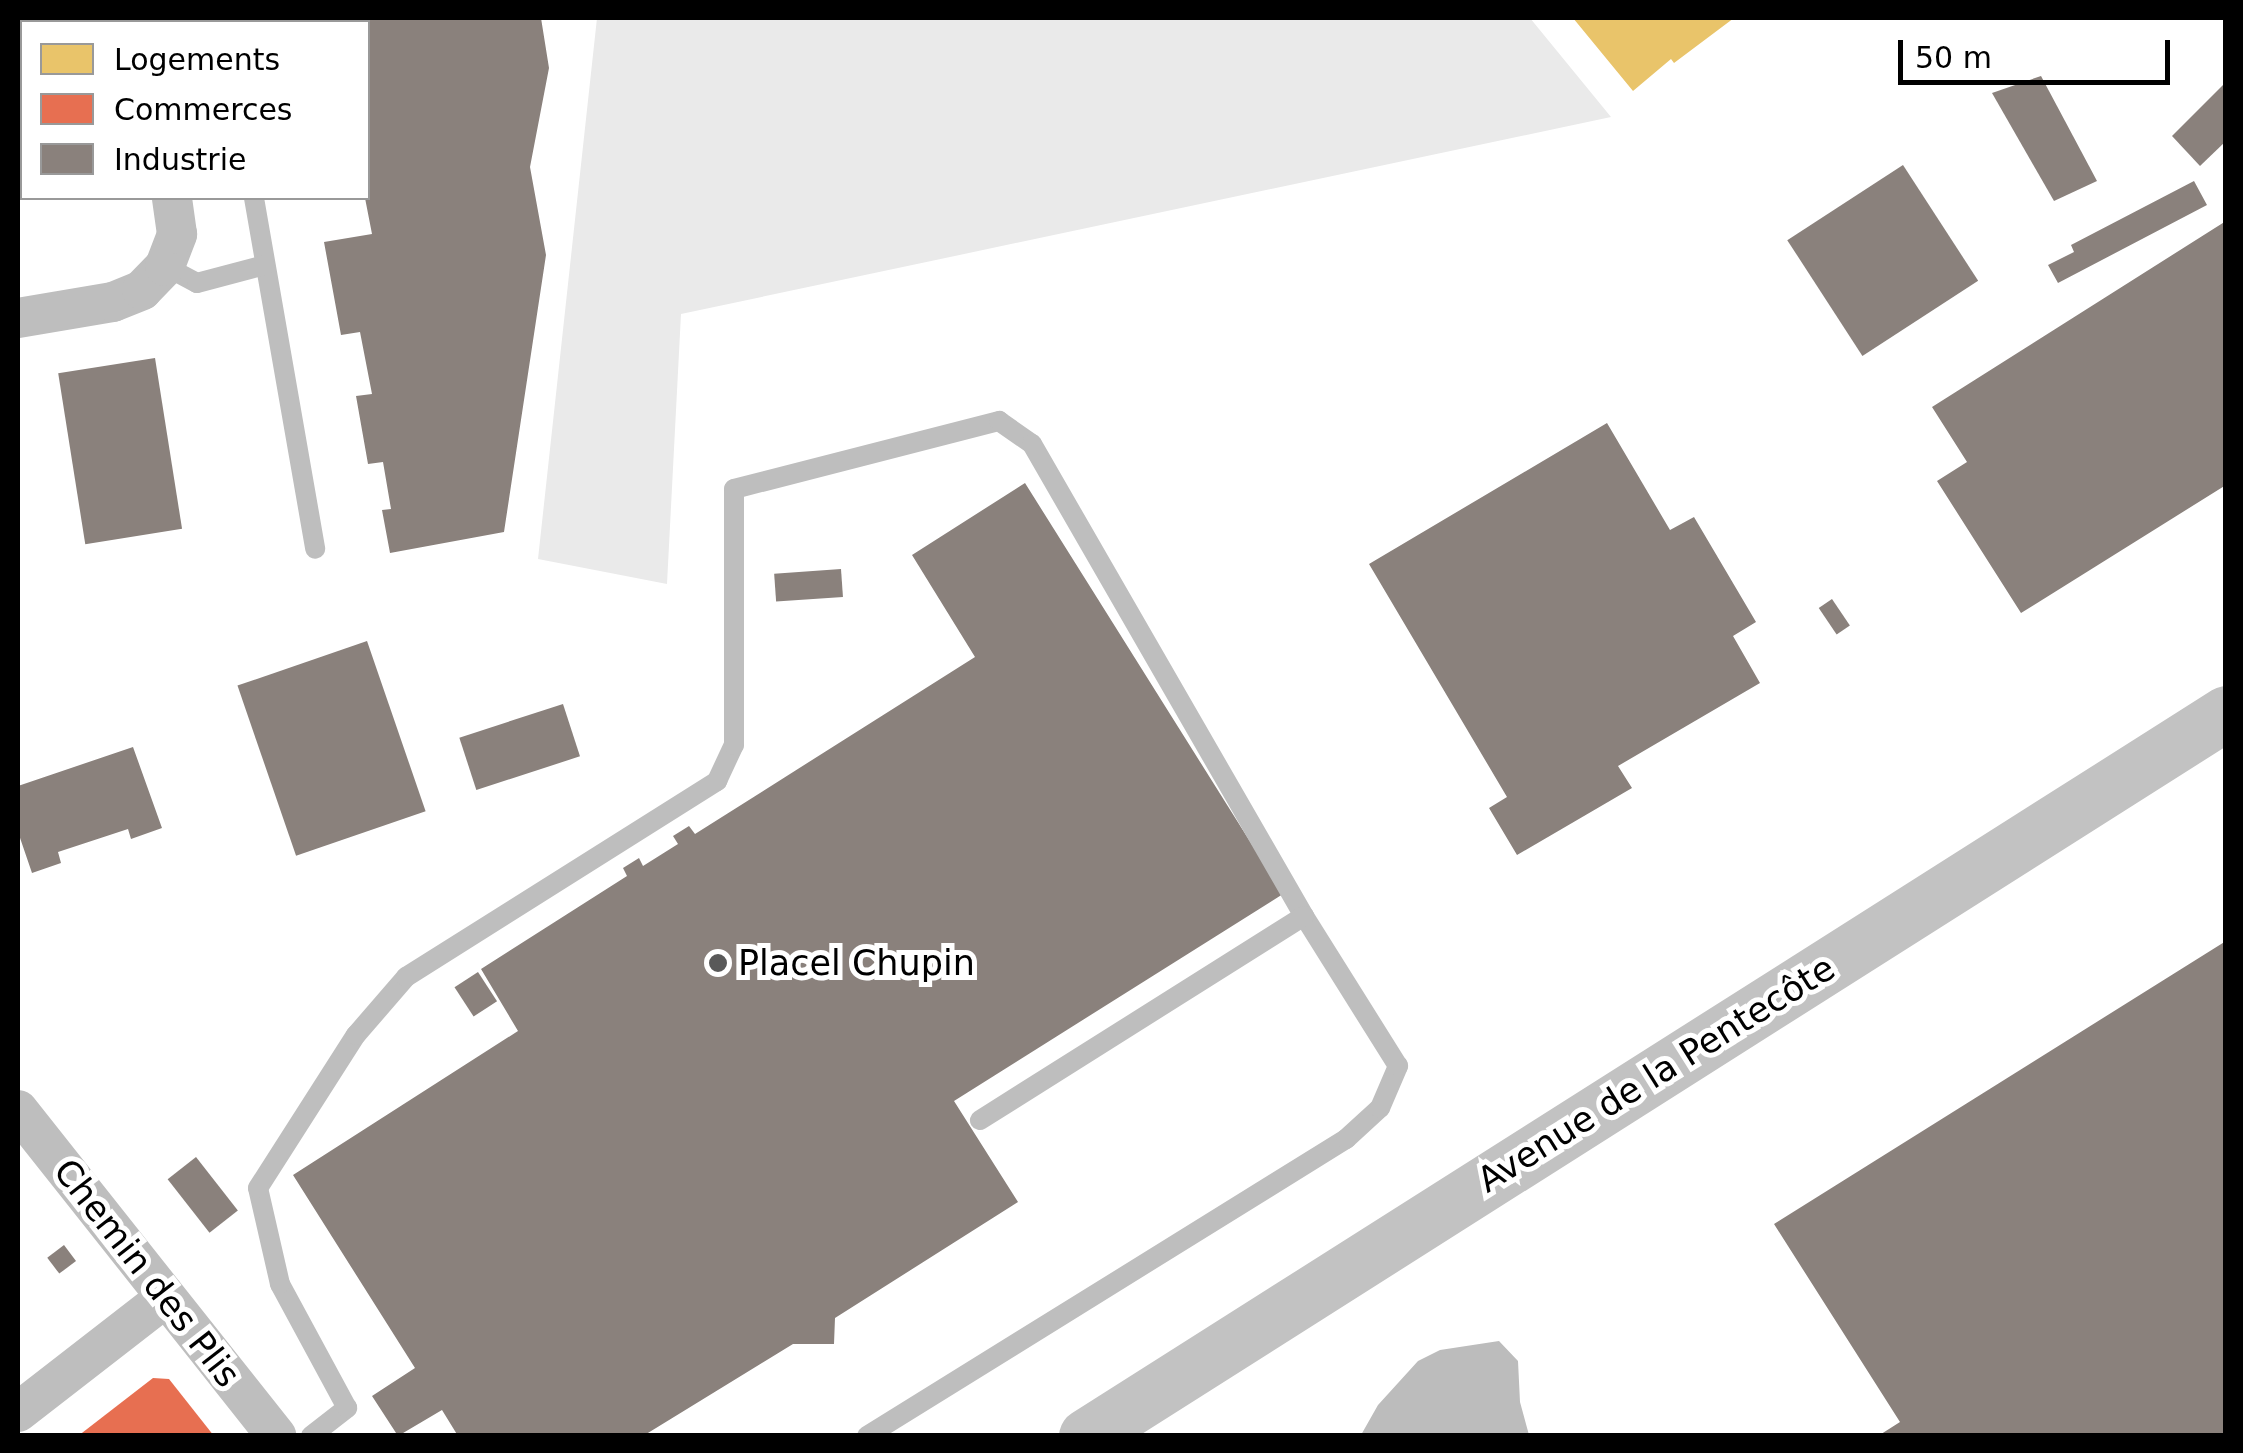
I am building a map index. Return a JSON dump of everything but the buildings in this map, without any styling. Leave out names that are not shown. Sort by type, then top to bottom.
[{"type":"main road","name":"Avenue de la Pentecôte","points":[[1086,1436],[2226,714]]},
{"type":"street","points":[[18,318],[114,302],[142,290],[165,266],[177,234],[172,200]]},
{"type":"street","name":"Chemin des Plis","points":[[18,1110],[276,1436]]},
{"type":"street","points":[[18,1412],[165,1298]]},
{"type":"lane","points":[[254,200],[314,548]]},
{"type":"lane","points":[[165,266],[197,283],[266,265]]},
{"type":"lane","points":[[312,1436],[347,1408],[280,1284],[258,1188],[356,1035],[406,977],[717,782],[734,745],[734,489],[1000,421],[1032,444],[1304,916],[1398,1066],[1380,1108],[1346,1138],[867,1436]]},
{"type":"lane","points":[[980,1120],[1304,916]]},
{"type":"shaded area","points":[[597,18],[1530,18],[1611,117],[681,314],[667,584],[538,559]]},
{"type":"shaded area","points":[[1499,1341],[1518,1361],[1520,1402],[1529,1435],[1361,1435],[1378,1405],[1418,1361],[1440,1350]]},
{"type":"place","name":"Placel Chupin","points":[[718,963]]}]
